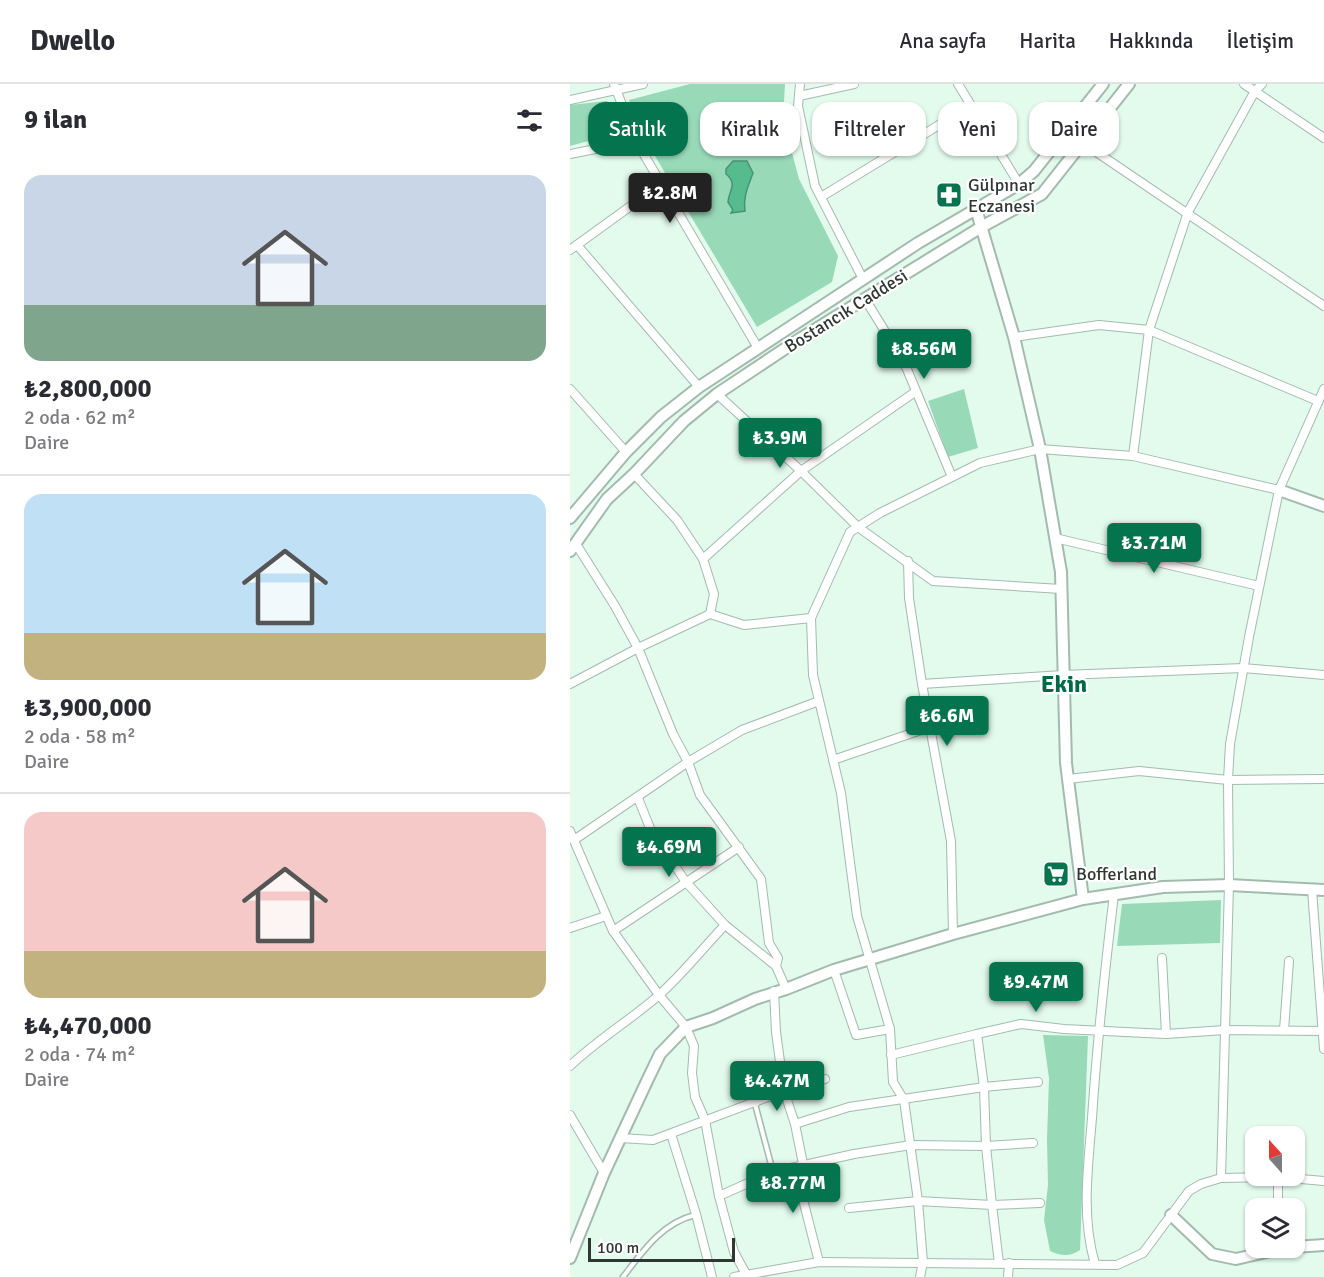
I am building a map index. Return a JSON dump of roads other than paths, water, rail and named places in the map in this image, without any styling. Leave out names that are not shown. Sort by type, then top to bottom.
[{"type":"street","points":[[570,100],[615,88],[643,84]]},
{"type":"street","points":[[800,84],[798,106],[815,186],[863,279]]},
{"type":"street","points":[[799,96],[854,84]]},
{"type":"street","points":[[958,84],[968,102]]},
{"type":"street","name":"Bostancık Caddesi","points":[[570,518],[626,452],[661,417],[699,387],[918,243],[1019,184],[1034,171],[1103,84]]},
{"type":"street","name":"Bostancık Caddesi","points":[[1115,102],[1129,84]]},
{"type":"street","points":[[1245,84],[1324,138]]},
{"type":"street","points":[[1133,456],[1149,330],[1188,213],[1255,92],[1262,84]]},
{"type":"street","points":[[615,88],[621,102]]},
{"type":"street","points":[[821,197],[938,126]]},
{"type":"street","points":[[570,154],[588,150]]},
{"type":"street","points":[[645,156],[758,348]]},
{"type":"street","points":[[1001,156],[1019,184]]},
{"type":"street","name":"Bostancık Caddesi","points":[[573,548],[607,499],[684,421],[717,394],[983,226],[1042,194],[1073,156]]},
{"type":"street","points":[[1102,156],[1324,306]]},
{"type":"street","points":[[570,250],[661,184]]},
{"type":"street","points":[[976,209],[983,226],[1014,337],[1040,449],[1061,572],[1065,763],[1083,899]]},
{"type":"street","points":[[577,245],[699,387]]},
{"type":"street","points":[[865,299],[904,362],[952,477]]},
{"type":"street","points":[[1014,337],[1099,325],[1149,330],[1318,401]]},
{"type":"street","points":[[1221,1178],[1229,885],[1230,744],[1279,490],[1324,389]]},
{"type":"street","points":[[571,392],[626,452]]},
{"type":"street","points":[[703,559],[801,471],[915,392]]},
{"type":"street","points":[[717,394],[858,527],[933,581],[1061,590]]},
{"type":"street","points":[[920,1277],[923,1262],[918,1201],[904,1100],[893,1082],[890,1029],[857,916],[841,793],[813,675],[811,618],[850,532],[880,513],[980,464],[1040,449],[1133,456],[1279,490],[1324,506]]},
{"type":"street","points":[[634,474],[677,520],[703,559],[714,594],[710,614]]},
{"type":"street","points":[[1055,538],[1259,586]]},
{"type":"street","points":[[573,548],[615,606],[638,648],[700,795],[761,879],[769,943],[778,958],[776,966]]},
{"type":"street","points":[[908,561],[909,598],[922,684],[951,842],[952,934]]},
{"type":"street","points":[[570,684],[710,614],[744,625],[811,618]]},
{"type":"street","points":[[922,684],[1063,675],[1243,668],[1324,675]]},
{"type":"street","points":[[574,840],[688,762],[742,730],[819,701]]},
{"type":"street","points":[[833,760],[930,727]]},
{"type":"street","points":[[1068,779],[1139,771],[1228,780],[1324,779]]},
{"type":"street","points":[[638,798],[652,833],[686,882],[725,925],[776,966],[786,989]]},
{"type":"street","points":[[570,831],[613,931],[659,995],[686,1027],[694,1046],[692,1072],[695,1097],[705,1120],[718,1196],[734,1252],[746,1274]]},
{"type":"street","points":[[613,931],[739,847]]},
{"type":"street","points":[[570,1258],[604,1173],[660,1054],[686,1027],[834,970],[952,934],[1083,899],[1164,887],[1229,885],[1324,890]]},
{"type":"street","points":[[1312,890],[1324,1049]]},
{"type":"street","points":[[1095,1264],[1088,1238],[1087,1193],[1098,1029],[1114,894]]},
{"type":"street","points":[[570,928],[606,916]]},
{"type":"street","points":[[570,1066],[591,1046],[659,995],[725,925]]},
{"type":"street","points":[[1162,958],[1166,1034]]},
{"type":"street","points":[[1284,1030],[1289,961]]},
{"type":"street","points":[[834,970],[856,1035],[890,1029]]},
{"type":"street","points":[[774,992],[776,1032],[784,1091],[795,1124],[802,1164],[800,1188],[819,1262]]},
{"type":"street","points":[[891,1054],[1021,1024],[1064,1029],[1166,1034],[1225,1030],[1323,1031]]},
{"type":"street","points":[[977,1034],[984,1088],[986,1146],[999,1263]]},
{"type":"street","points":[[753,1071],[755,1104]]},
{"type":"street","points":[[620,1138],[653,1140],[755,1104],[784,1091],[825,1079]]},
{"type":"street","points":[[795,1124],[849,1107],[1038,1082]]},
{"type":"street","points":[[570,1115],[604,1173]]},
{"type":"street","points":[[671,1134],[696,1214],[712,1277]]},
{"type":"street","points":[[718,1196],[773,1172],[854,1154],[911,1145],[986,1146],[1033,1143]]},
{"type":"street","points":[[734,1277],[746,1274],[777,1273],[819,1262],[1117,1265],[1143,1253],[1189,1191],[1201,1184],[1221,1178],[1245,1178]]},
{"type":"street","points":[[1305,1180],[1324,1181]]},
{"type":"street","points":[[849,1208],[918,1201],[992,1205],[1040,1203]]},
{"type":"street","points":[[1171,1215],[1212,1254],[1236,1259],[1245,1257]]},
{"type":"street","points":[[1305,1246],[1324,1245]]},
{"type":"street","points":[[1008,1277],[1009,1263]]},
{"type":"lane","points":[[755,1104],[773,1172]]},
{"type":"lane","points":[[623,1277],[661,1232],[682,1218],[696,1214]]},
{"type":"place","name":"Gülpınar Eczanesi","points":[[949,195]]},
{"type":"place","name":"Bofferland","points":[[1056,874]]},
{"type":"district","name":"Ekin","points":[[1064,684]]}]
